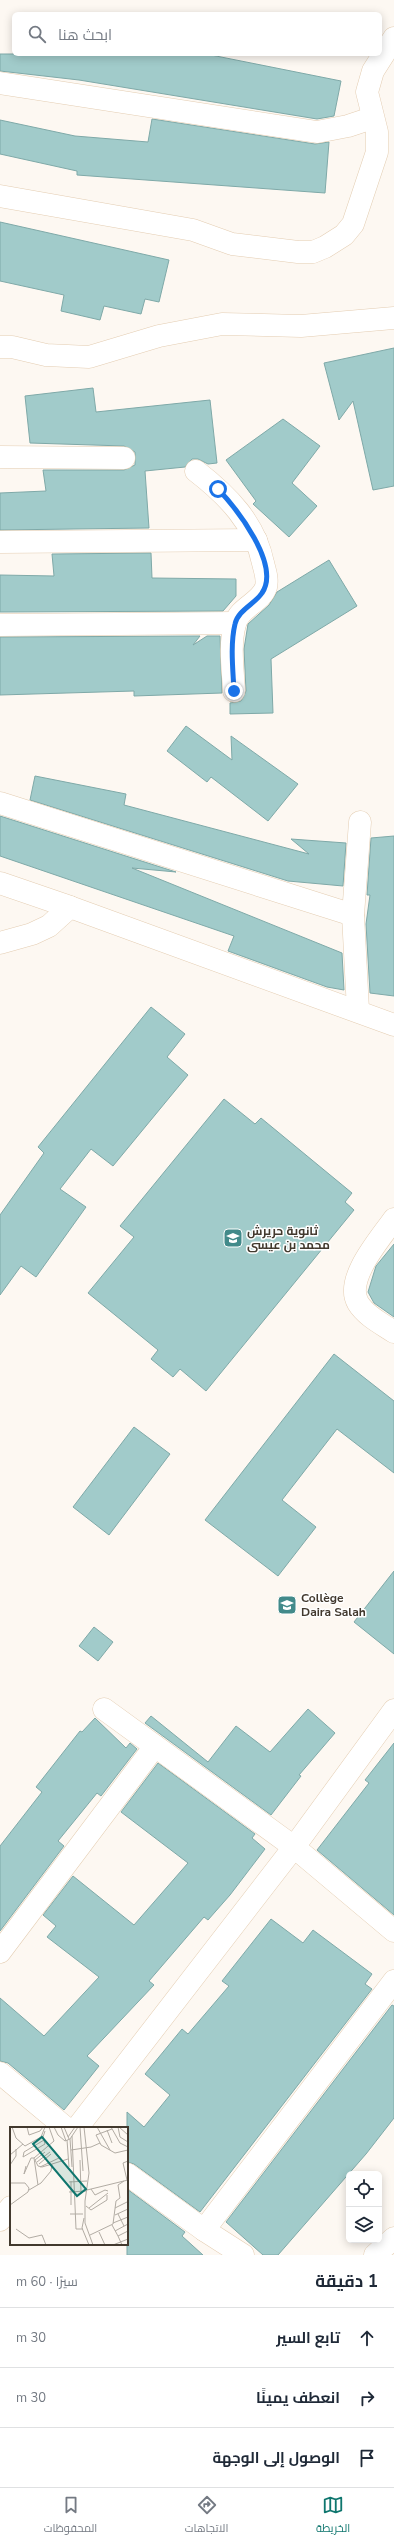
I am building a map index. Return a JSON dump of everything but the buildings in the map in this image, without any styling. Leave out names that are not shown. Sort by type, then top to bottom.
[{"type":"main road","points":[[0,196],[193,230],[232,244],[298,252],[313,252],[336,241],[353,224],[377,152],[378,132],[372,118],[368,92],[373,71],[394,38]]},
{"type":"main road","points":[[0,83],[317,132],[348,126],[372,118]]},
{"type":"main road","points":[[0,347],[12,347],[46,355],[89,357],[159,336],[222,324],[301,326],[394,318]]},
{"type":"main road","points":[[0,457],[124,458]]},
{"type":"main road","points":[[196,471],[218,489],[240,513],[256,540],[267,577],[266,588],[257,600],[241,612],[235,623],[232,645],[234,691]]},
{"type":"main road","points":[[0,542],[256,540]]},
{"type":"main road","points":[[0,625],[235,623]]},
{"type":"main road","points":[[0,802],[352,915]]},
{"type":"main road","points":[[358,1010],[352,915],[360,822]]},
{"type":"main road","points":[[0,883],[358,1010],[394,1025]]},
{"type":"main road","points":[[0,943],[32,934],[49,926],[70,907]]},
{"type":"main road","points":[[394,1219],[361,1267],[355,1293],[358,1303],[367,1313],[394,1332]]},
{"type":"main road","points":[[104,1710],[294,1847],[394,1931]]},
{"type":"main road","points":[[78,2127],[294,1847],[394,1710]]},
{"type":"main road","points":[[0,1952],[155,1746]]},
{"type":"main road","points":[[204,2230],[394,1981]]},
{"type":"main road","points":[[0,2073],[65,2127]]},
{"type":"main road","points":[[128,2175],[204,2230],[243,2255]]},
{"type":"main road","points":[[0,2220],[10,2208]]},
{"type":"main road","points":[[375,2255],[394,2238]]},
{"type":"place","name":"ثانوية حريرش محمد بن عيسى","points":[[233,1238]]},
{"type":"place","name":"Collège Daira Salah","points":[[287,1605]]},
{"type":"route","points":[[218,489],[240,513],[256,540],[267,577],[266,588],[262,594],[257,600],[241,612],[235,623],[232,645],[234,691]]}]
